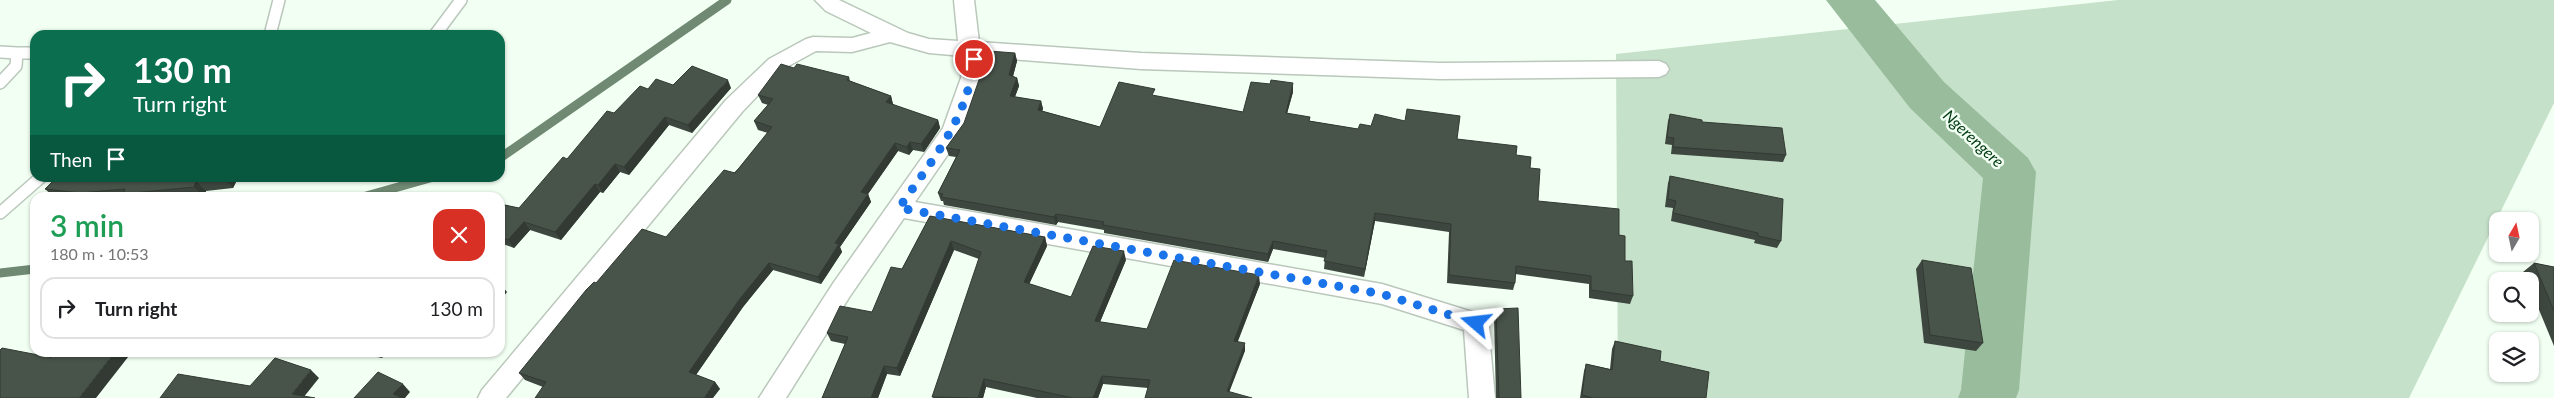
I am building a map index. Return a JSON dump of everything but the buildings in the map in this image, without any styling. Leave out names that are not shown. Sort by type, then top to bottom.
[{"type":"street","points":[[825,0],[833,6],[910,42],[929,46],[969,47],[1141,61],[1442,71],[1659,69]]},
{"type":"street","points":[[772,398],[842,289],[953,131],[972,78],[974,59],[969,47],[963,19],[964,0]]},
{"type":"street","points":[[491,398],[548,332],[734,106],[776,64],[813,44],[852,45],[893,34]]},
{"type":"street","points":[[899,208],[1382,294],[1476,323],[1482,398]]},
{"type":"lane","points":[[271,30],[279,0]]},
{"type":"lane","points":[[439,30],[461,0]]},
{"type":"lane","points":[[0,52],[30,52]]},
{"type":"lane","points":[[0,83],[16,66],[17,53]]},
{"type":"lane","points":[[0,213],[35,182]]},
{"type":"green space","points":[[2118,0],[2554,0],[2554,103],[2500,212],[2489,212],[2489,235],[2409,398],[1618,398],[1616,54]]},
{"type":"waterway","points":[[505,155],[727,0]]},
{"type":"waterway","name":"Ngerengere","points":[[1849,0],[1927,95],[2010,172],[1990,390],[1987,398]]},
{"type":"waterway","points":[[380,192],[416,182]]},
{"type":"waterway","points":[[0,273],[30,270]]},
{"type":"route","points":[[974,59],[972,78],[953,131],[899,208],[1382,294],[1476,323]]}]
